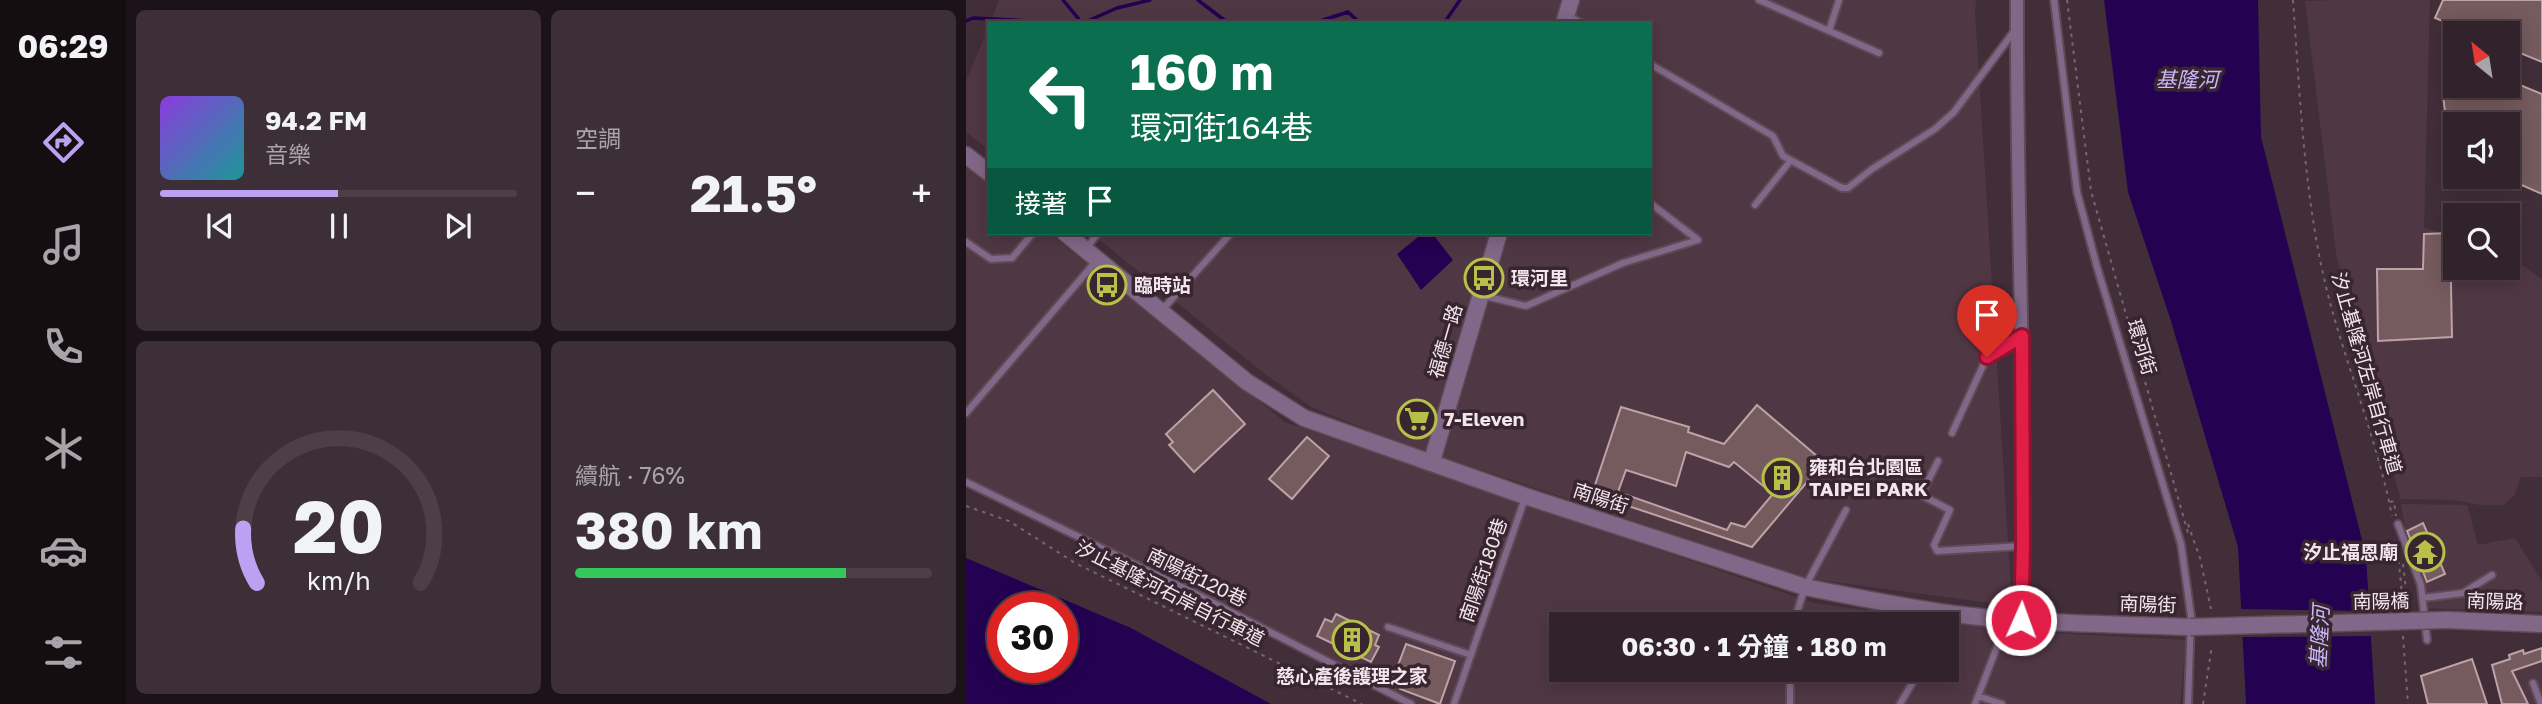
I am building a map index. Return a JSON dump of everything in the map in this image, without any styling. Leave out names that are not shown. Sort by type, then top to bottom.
[{"type":"street","points":[[2014,620],[2023,546],[2017,0]]},
{"type":"street","points":[[966,155],[987,171]]},
{"type":"street","name":"南陽街","points":[[1068,235],[1247,382],[1304,418],[1525,496],[1805,587],[1915,612]]},
{"type":"street","name":"福德一路","points":[[1432,461],[1498,235]]},
{"type":"street","name":"南陽街","points":[[1959,620],[2190,626]]},
{"type":"street","name":"南陽橋","points":[[2190,626],[2447,620]]},
{"type":"street","name":"南陽路","points":[[2447,620],[2542,624]]},
{"type":"lane","points":[[1759,0],[1879,53]]},
{"type":"lane","points":[[1829,31],[1839,0]]},
{"type":"lane","name":"環河街","points":[[2054,0],[2077,192],[2181,544],[2191,616],[2188,704]]},
{"type":"lane","points":[[1652,65],[1773,136],[1783,156],[1842,188],[1848,188],[1872,169],[1935,129],[1954,112],[2017,29]]},
{"type":"lane","points":[[1755,205],[1790,160]]},
{"type":"lane","points":[[1480,294],[1526,306],[1623,263],[1699,240],[1652,205]]},
{"type":"lane","points":[[966,242],[991,259],[1012,258],[1031,235]]},
{"type":"lane","points":[[966,413],[1092,254],[1097,235]]},
{"type":"lane","points":[[1162,310],[1229,235]]},
{"type":"lane","points":[[1952,433],[1987,357],[2022,336]]},
{"type":"lane","points":[[1938,461],[1921,495],[1950,510],[1934,545],[1937,551],[2023,546]]},
{"type":"lane","name":"南陽街120巷","points":[[966,482],[1196,594],[1411,704]]},
{"type":"lane","name":"南陽街180巷","points":[[1454,704],[1525,496]]},
{"type":"lane","points":[[1797,612],[1805,587],[1846,510]]},
{"type":"lane","points":[[2396,524],[2421,585],[2427,640]]},
{"type":"lane","points":[[2423,598],[2463,593],[2492,575]]},
{"type":"lane","points":[[1975,704],[2014,620]]},
{"type":"lane","points":[[1388,627],[1471,655]]},
{"type":"lane","points":[[1790,682],[1790,704]]},
{"type":"lane","points":[[1900,704],[1913,682]]},
{"type":"lane","points":[[2533,683],[2541,704]]},
{"type":"lane","points":[[1978,696],[2002,704]]},
{"type":"path","points":[[2067,0],[2091,191],[2187,524],[2200,558],[2211,609]]},
{"type":"path","name":"汐止基隆河左岸自行車道","points":[[2292,0],[2304,158],[2326,288],[2389,502],[2394,501],[2396,524]]},
{"type":"path","name":"汐止基隆河右岸自行車道","points":[[966,506],[1009,521],[1075,563],[1362,704]]},
{"type":"path","points":[[2404,603],[2399,545],[2409,611]]},
{"type":"path","points":[[2406,644],[2408,704]]},
{"type":"path","points":[[2203,704],[2212,645]]},
{"type":"shaded area","points":[[999,0],[1976,0],[2012,606],[1804,578],[1406,445],[1313,408],[1265,374],[1093,235],[1652,235],[1652,21],[991,21]]},
{"type":"shaded area","points":[[2430,0],[2424,228],[2443,233],[2443,280],[2520,280],[2520,263],[2542,279],[2542,477],[2521,477],[2514,496],[2503,505],[2480,505],[2454,500],[2401,499],[2357,346],[2336,253],[2305,1]]},
{"type":"shaded area","points":[[987,31],[987,148],[966,132],[966,81]]},
{"type":"shaded area","points":[[966,166],[987,182],[987,235],[1051,235],[1285,422],[1814,603],[1879,612],[1549,612],[1549,682],[1959,682],[1959,623],[2017,631],[2186,640],[2180,704],[1414,704],[966,479]]},
{"type":"shaded area","points":[[2401,504],[2467,505],[2478,545],[2515,538],[2542,581],[2542,612],[2419,608]]},
{"type":"shaded area","points":[[2542,652],[2542,704],[2523,704],[2501,667]]},
{"type":"water","name":"基隆河","points":[[2104,0],[2258,0],[2261,137],[2366,556],[2375,704],[2246,704],[2238,547],[2170,318],[2128,192]]},
{"type":"water","points":[[1421,235],[1434,235],[1453,260],[1421,290],[1397,254]]},
{"type":"water","points":[[966,558],[1046,592],[987,592],[987,683],[1078,683],[1078,606],[1131,628],[1271,704],[966,704]]},
{"type":"pier","points":[[2238,609],[2373,611],[2375,636],[2239,637]]},
{"type":"building","points":[[2443,0],[2542,0],[2542,62],[2520,53],[2520,21],[2443,21],[2435,18]]},
{"type":"building","points":[[2520,85],[2542,94],[2542,194],[2520,184],[2520,112],[2445,112],[2443,98],[2520,98]]},
{"type":"building","points":[[2443,233],[2443,280],[2451,280],[2452,337],[2378,341],[2377,269],[2423,269],[2424,234]]},
{"type":"building","points":[[1213,390],[1245,424],[1194,472],[1169,445],[1173,442],[1166,434]]},
{"type":"building","name":"雍和台北園區 TAIPEI PARK","points":[[1757,405],[1824,462],[1752,547],[1592,494],[1621,407],[1689,427],[1688,432],[1724,444]],"holes":[[[1686,452],[1729,467],[1734,462],[1773,494],[1745,527],[1731,523],[1727,530],[1618,492],[1626,470],[1676,486]]]},
{"type":"building","points":[[1307,437],[1329,456],[1292,499],[1269,479]]},
{"type":"building","name":"汐止福恩廟","points":[[2423,523],[2445,574],[2427,582],[2407,531]]},
{"type":"building","name":"慈心產後護理之家","points":[[1336,614],[1379,635],[1375,645],[1379,647],[1371,662],[1317,636],[1325,619],[1332,622]]},
{"type":"building","points":[[1406,644],[1455,661],[1440,704],[1400,689],[1402,682],[1393,679]]},
{"type":"building","points":[[2542,648],[2542,661],[2512,671],[2528,704],[2502,704],[2492,665],[2510,659],[2509,655],[2523,650],[2524,654]]},
{"type":"building","points":[[2472,659],[2487,704],[2428,704],[2421,676]]},
{"type":"waterway","points":[[1063,0],[1080,21]]},
{"type":"waterway","points":[[1088,21],[1117,8],[1150,0]]},
{"type":"waterway","points":[[1198,0],[1225,21]]},
{"type":"waterway","points":[[1445,21],[1460,0]]},
{"type":"waterway","points":[[1320,21],[1348,12],[1358,21]]},
{"type":"waterway","points":[[966,21],[973,18],[1033,21]]},
{"type":"place","name":"環河里","points":[[1484,278]]},
{"type":"place","name":"臨時站","points":[[1107,285]]},
{"type":"place","name":"7-Eleven","points":[[1417,419]]},
{"type":"place","name":"雍和台北園區 TAIPEI PARK","points":[[1782,478]]},
{"type":"place","name":"汐止福恩廟","points":[[2425,552]]},
{"type":"place","name":"慈心產後護理之家","points":[[1352,640]]},
{"type":"route","points":[[1987,357],[2022,336],[2021,620]]}]
